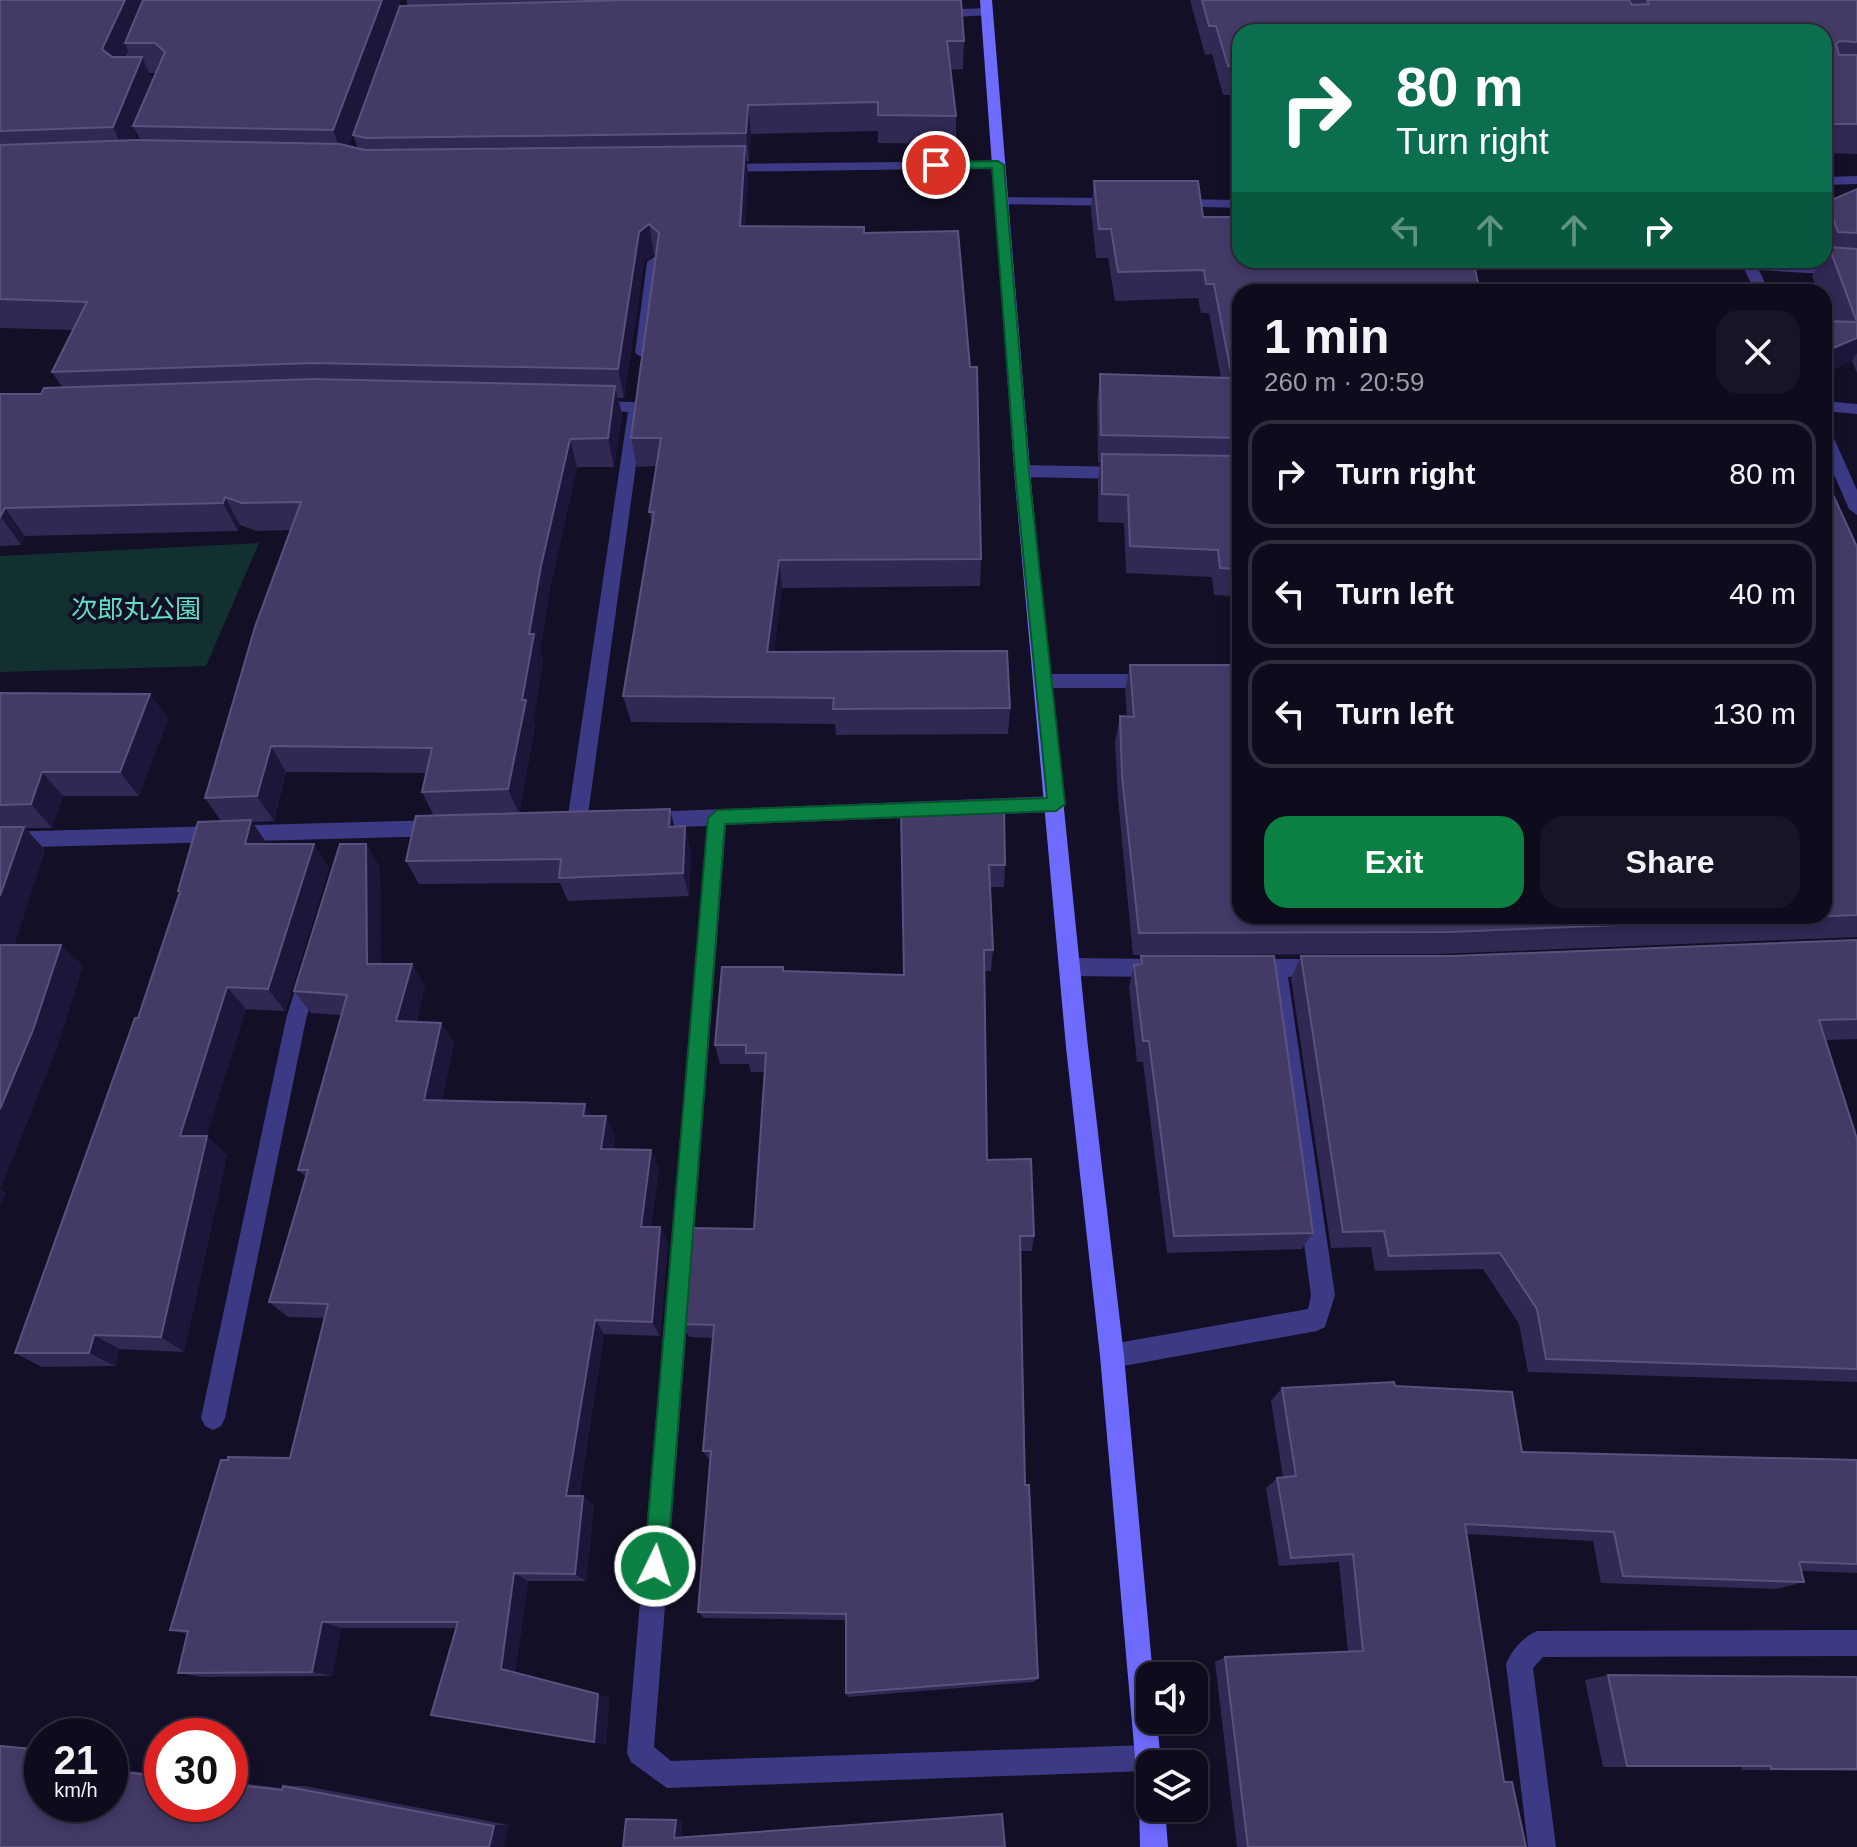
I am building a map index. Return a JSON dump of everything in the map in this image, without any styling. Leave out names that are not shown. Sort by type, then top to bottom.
[{"type":"street","points":[[924,14],[987,6],[1022,471],[1112,1356],[1146,1750]]},
{"type":"street","points":[[696,168],[998,165]]},
{"type":"street","points":[[1832,181],[1857,180]]},
{"type":"street","points":[[1000,201],[1128,203]]},
{"type":"street","points":[[1160,203],[1232,204]]},
{"type":"street","points":[[577,822],[654,262]]},
{"type":"street","points":[[1821,268],[1857,271]]},
{"type":"street","points":[[574,405],[638,392]]},
{"type":"street","points":[[1832,407],[1857,409]]},
{"type":"street","points":[[1832,452],[1857,509]]},
{"type":"street","points":[[1022,471],[1147,473]]},
{"type":"street","points":[[1043,681],[1164,681]]},
{"type":"street","points":[[624,820],[1056,804]]},
{"type":"street","points":[[717,818],[640,1753],[667,1775],[1136,1758]]},
{"type":"street","points":[[0,840],[351,839],[457,827]]},
{"type":"street","points":[[213,1418],[296,1019],[318,947]]},
{"type":"street","points":[[1071,967],[1182,968]]},
{"type":"street","points":[[1229,968],[1336,967]]},
{"type":"street","points":[[1112,1356],[1317,1319],[1323,1295],[1277,969]]},
{"type":"street","points":[[1542,1847],[1519,1664],[1537,1644],[1857,1643]]},
{"type":"street","points":[[1152,1822],[1154,1847]]},
{"type":"green space","name":"次郎丸公園","points":[[259,543],[206,666],[0,672],[0,556]]},
{"type":"building","points":[[0,0],[125,0],[102,49],[112,57],[142,57],[113,127],[0,131]]},
{"type":"building","points":[[143,0],[382,0],[333,130],[133,126],[165,52],[155,43],[125,43]]},
{"type":"building","points":[[628,0],[961,0],[964,41],[947,41],[956,116],[878,115],[878,102],[748,105],[746,133],[366,138],[353,135],[400,6]]},
{"type":"building","points":[[1202,0],[1629,0],[1632,5],[1649,4],[1647,0],[1857,0],[1857,42],[1839,41],[1836,44],[1839,55],[1857,55],[1857,124],[1832,124],[1832,24],[1232,24],[1232,66],[1228,66],[1216,26],[1209,26]]},
{"type":"building","points":[[137,140],[340,144],[365,150],[745,146],[740,226],[864,227],[864,233],[958,231],[970,367],[977,367],[981,559],[779,560],[767,652],[1007,651],[1010,708],[833,709],[834,698],[623,696],[654,512],[649,512],[661,438],[631,438],[659,233],[649,224],[639,232],[618,369],[313,363],[52,372],[87,302],[0,299],[0,145]]},
{"type":"building","points":[[1094,181],[1198,181],[1203,217],[1232,217],[1232,268],[1475,268],[1478,284],[1232,284],[1232,378],[1214,284],[1206,284],[1204,270],[1118,272],[1111,229],[1099,229]]},
{"type":"building","points":[[1857,189],[1857,233],[1838,232],[1832,216],[1832,200]]},
{"type":"building","points":[[1832,247],[1857,249],[1857,322],[1832,255]]},
{"type":"building","points":[[1832,321],[1857,322],[1857,338],[1832,349]]},
{"type":"building","points":[[1100,374],[1232,378],[1232,438],[1101,435]]},
{"type":"building","points":[[313,379],[615,386],[608,438],[570,439],[541,566],[529,634],[534,634],[522,700],[526,700],[508,789],[422,792],[432,748],[271,746],[257,796],[205,798],[255,627],[301,502],[242,503],[225,497],[223,503],[5,508],[0,517],[0,394],[41,394],[44,388]]},
{"type":"building","points":[[1102,454],[1232,456],[1232,569],[1220,568],[1218,550],[1130,546],[1128,495],[1102,494]]},
{"type":"building","points":[[1832,492],[1857,547],[1857,915],[1832,916]]},
{"type":"building","points":[[1130,665],[1232,665],[1232,924],[1642,924],[1451,932],[1139,933],[1122,776],[1120,716],[1134,717]]},
{"type":"building","points":[[0,693],[150,694],[120,772],[42,772],[31,804],[0,805]]},
{"type":"building","points":[[670,809],[669,827],[685,826],[683,873],[559,878],[561,859],[406,861],[416,816]]},
{"type":"building","points":[[901,810],[1004,811],[1005,865],[989,865],[993,950],[984,950],[987,1160],[1031,1159],[1034,1236],[1020,1236],[1025,1485],[1029,1485],[1038,1678],[846,1693],[846,1614],[698,1612],[711,1451],[703,1451],[714,1325],[682,1324],[690,1228],[754,1229],[766,1053],[746,1053],[746,1045],[715,1045],[722,967],[783,967],[783,971],[904,975]]},
{"type":"building","points":[[251,820],[245,844],[314,844],[268,989],[227,987],[180,1136],[207,1136],[161,1337],[94,1335],[89,1353],[15,1353],[135,1018],[138,1018],[180,892],[198,822]]},
{"type":"building","points":[[0,827],[24,827],[0,896]]},
{"type":"building","points":[[340,844],[366,844],[367,964],[412,964],[396,1021],[441,1023],[424,1100],[585,1104],[583,1116],[606,1116],[601,1149],[651,1150],[641,1227],[660,1227],[652,1322],[595,1320],[566,1496],[583,1496],[575,1574],[514,1573],[501,1669],[598,1694],[594,1742],[431,1715],[458,1622],[322,1622],[312,1672],[178,1673],[188,1631],[170,1630],[221,1460],[228,1460],[228,1457],[290,1458],[328,1304],[269,1302],[308,1170],[298,1170],[347,995],[294,991]]},
{"type":"building","points":[[1857,940],[1857,1019],[1819,1020],[1857,1139],[1857,1369],[1546,1359],[1537,1309],[1500,1253],[1389,1256],[1384,1231],[1343,1232],[1301,956],[1452,956]]},
{"type":"building","points":[[0,945],[61,945],[33,1030],[0,1109]]},
{"type":"building","points":[[1141,956],[1274,956],[1313,1233],[1174,1236],[1149,1041],[1143,1041],[1134,965],[1142,964]]},
{"type":"building","points":[[1394,1382],[1395,1386],[1512,1392],[1522,1452],[1857,1460],[1857,1564],[1799,1562],[1804,1582],[1623,1576],[1614,1532],[1465,1524],[1504,1782],[1512,1782],[1526,1847],[1248,1847],[1225,1657],[1363,1651],[1353,1554],[1291,1558],[1277,1478],[1296,1476],[1282,1388]]},
{"type":"building","points":[[1608,1675],[1857,1677],[1857,1769],[1627,1766]]},
{"type":"building","points":[[0,1746],[24,1748],[24,1822],[128,1822],[128,1773],[144,1774],[144,1822],[248,1822],[248,1786],[282,1790],[283,1786],[494,1826],[489,1847],[0,1847]]},
{"type":"building","points":[[1002,1814],[1005,1847],[623,1847],[626,1819],[676,1820],[674,1838]]},
{"type":"route","points":[[655,1566],[717,818],[1056,804],[1023,482],[998,165],[936,165]]}]
